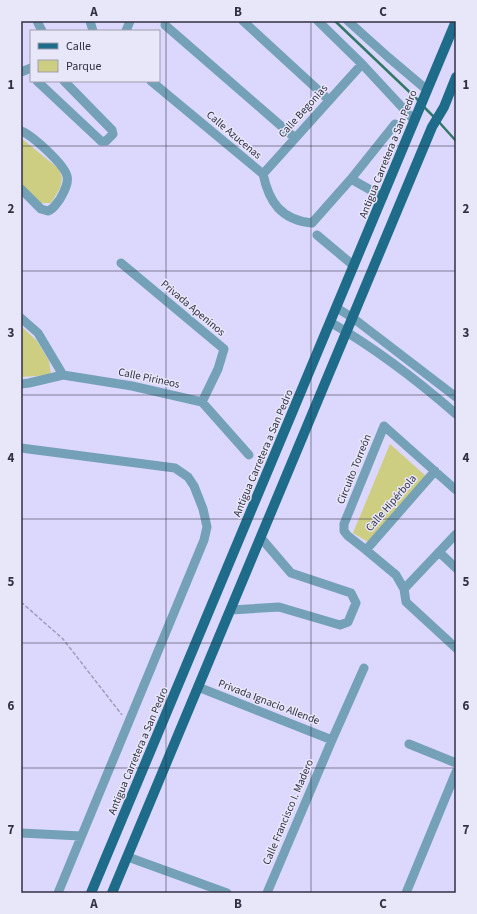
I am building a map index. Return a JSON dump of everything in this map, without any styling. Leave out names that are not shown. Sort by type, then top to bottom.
[{"type":"main road","name":"Antigua Carretera a San Pedro","points":[[91,893],[456,21]]},
{"type":"main road","points":[[112,893],[432,127],[444,107],[456,77]]},
{"type":"street","points":[[37,21],[42,30]]},
{"type":"street","points":[[242,21],[329,100]]},
{"type":"street","points":[[318,21],[362,64],[414,120]]},
{"type":"street","points":[[348,21],[426,92]]},
{"type":"street","points":[[165,25],[295,138]]},
{"type":"street","name":"Calle Begonias","points":[[263,174],[362,64]]},
{"type":"street","points":[[38,82],[101,141],[106,142],[113,134],[112,130],[65,82]]},
{"type":"street","name":"Calle Azucenas","points":[[152,82],[263,174],[266,188],[272,202],[286,216],[303,222],[312,223],[351,179]]},
{"type":"street","points":[[383,197],[351,179],[395,124]]},
{"type":"street","points":[[21,131],[36,140],[62,166],[67,176],[65,190],[53,210],[48,211],[41,209],[21,189]]},
{"type":"street","points":[[318,235],[354,266]]},
{"type":"street","name":"Privada Apeninos","points":[[121,263],[224,349],[218,369],[202,402]]},
{"type":"street","points":[[337,308],[353,318],[456,397]]},
{"type":"street","points":[[21,318],[38,333],[63,375]]},
{"type":"street","points":[[330,322],[347,332],[426,388],[456,414]]},
{"type":"street","name":"Calle Pirineos","points":[[21,384],[63,375],[132,386],[202,402]]},
{"type":"street","points":[[202,402],[249,455]]},
{"type":"street","name":"Circuito Torreón","points":[[404,589],[396,575],[348,536],[344,530],[344,524],[384,426],[456,490]]},
{"type":"street","points":[[21,448],[175,468],[188,477],[194,486],[203,509],[207,527],[204,540],[58,893]]},
{"type":"street","name":"Calle Hipérbola","points":[[366,550],[435,471]]},
{"type":"street","points":[[456,534],[404,589],[406,602],[456,648]]},
{"type":"street","points":[[230,610],[279,608],[340,625],[348,622],[356,603],[351,593],[291,572],[261,538]]},
{"type":"street","points":[[439,552],[456,568]]},
{"type":"street","name":"Calle Francisco I. Madero","points":[[267,893],[364,668]]},
{"type":"street","name":"Privada Ignacio Allende","points":[[198,687],[332,740]]},
{"type":"street","points":[[409,744],[456,763]]},
{"type":"street","points":[[406,893],[456,772]]},
{"type":"street","points":[[21,833],[81,836]]},
{"type":"street","points":[[128,857],[227,893]]},
{"type":"path","points":[[21,602],[63,640],[129,722]]},
{"type":"green space","points":[[21,138],[59,169],[62,178],[60,188],[51,203],[41,203],[21,184]]},
{"type":"green space","points":[[21,326],[37,341],[49,361],[51,375],[21,377]]},
{"type":"green space","points":[[390,444],[427,477],[368,542],[353,533]]},
{"type":"waterway","points":[[335,21],[420,102]]},
{"type":"waterway","points":[[423,106],[435,118]]},
{"type":"waterway","points":[[439,122],[456,141]]}]
